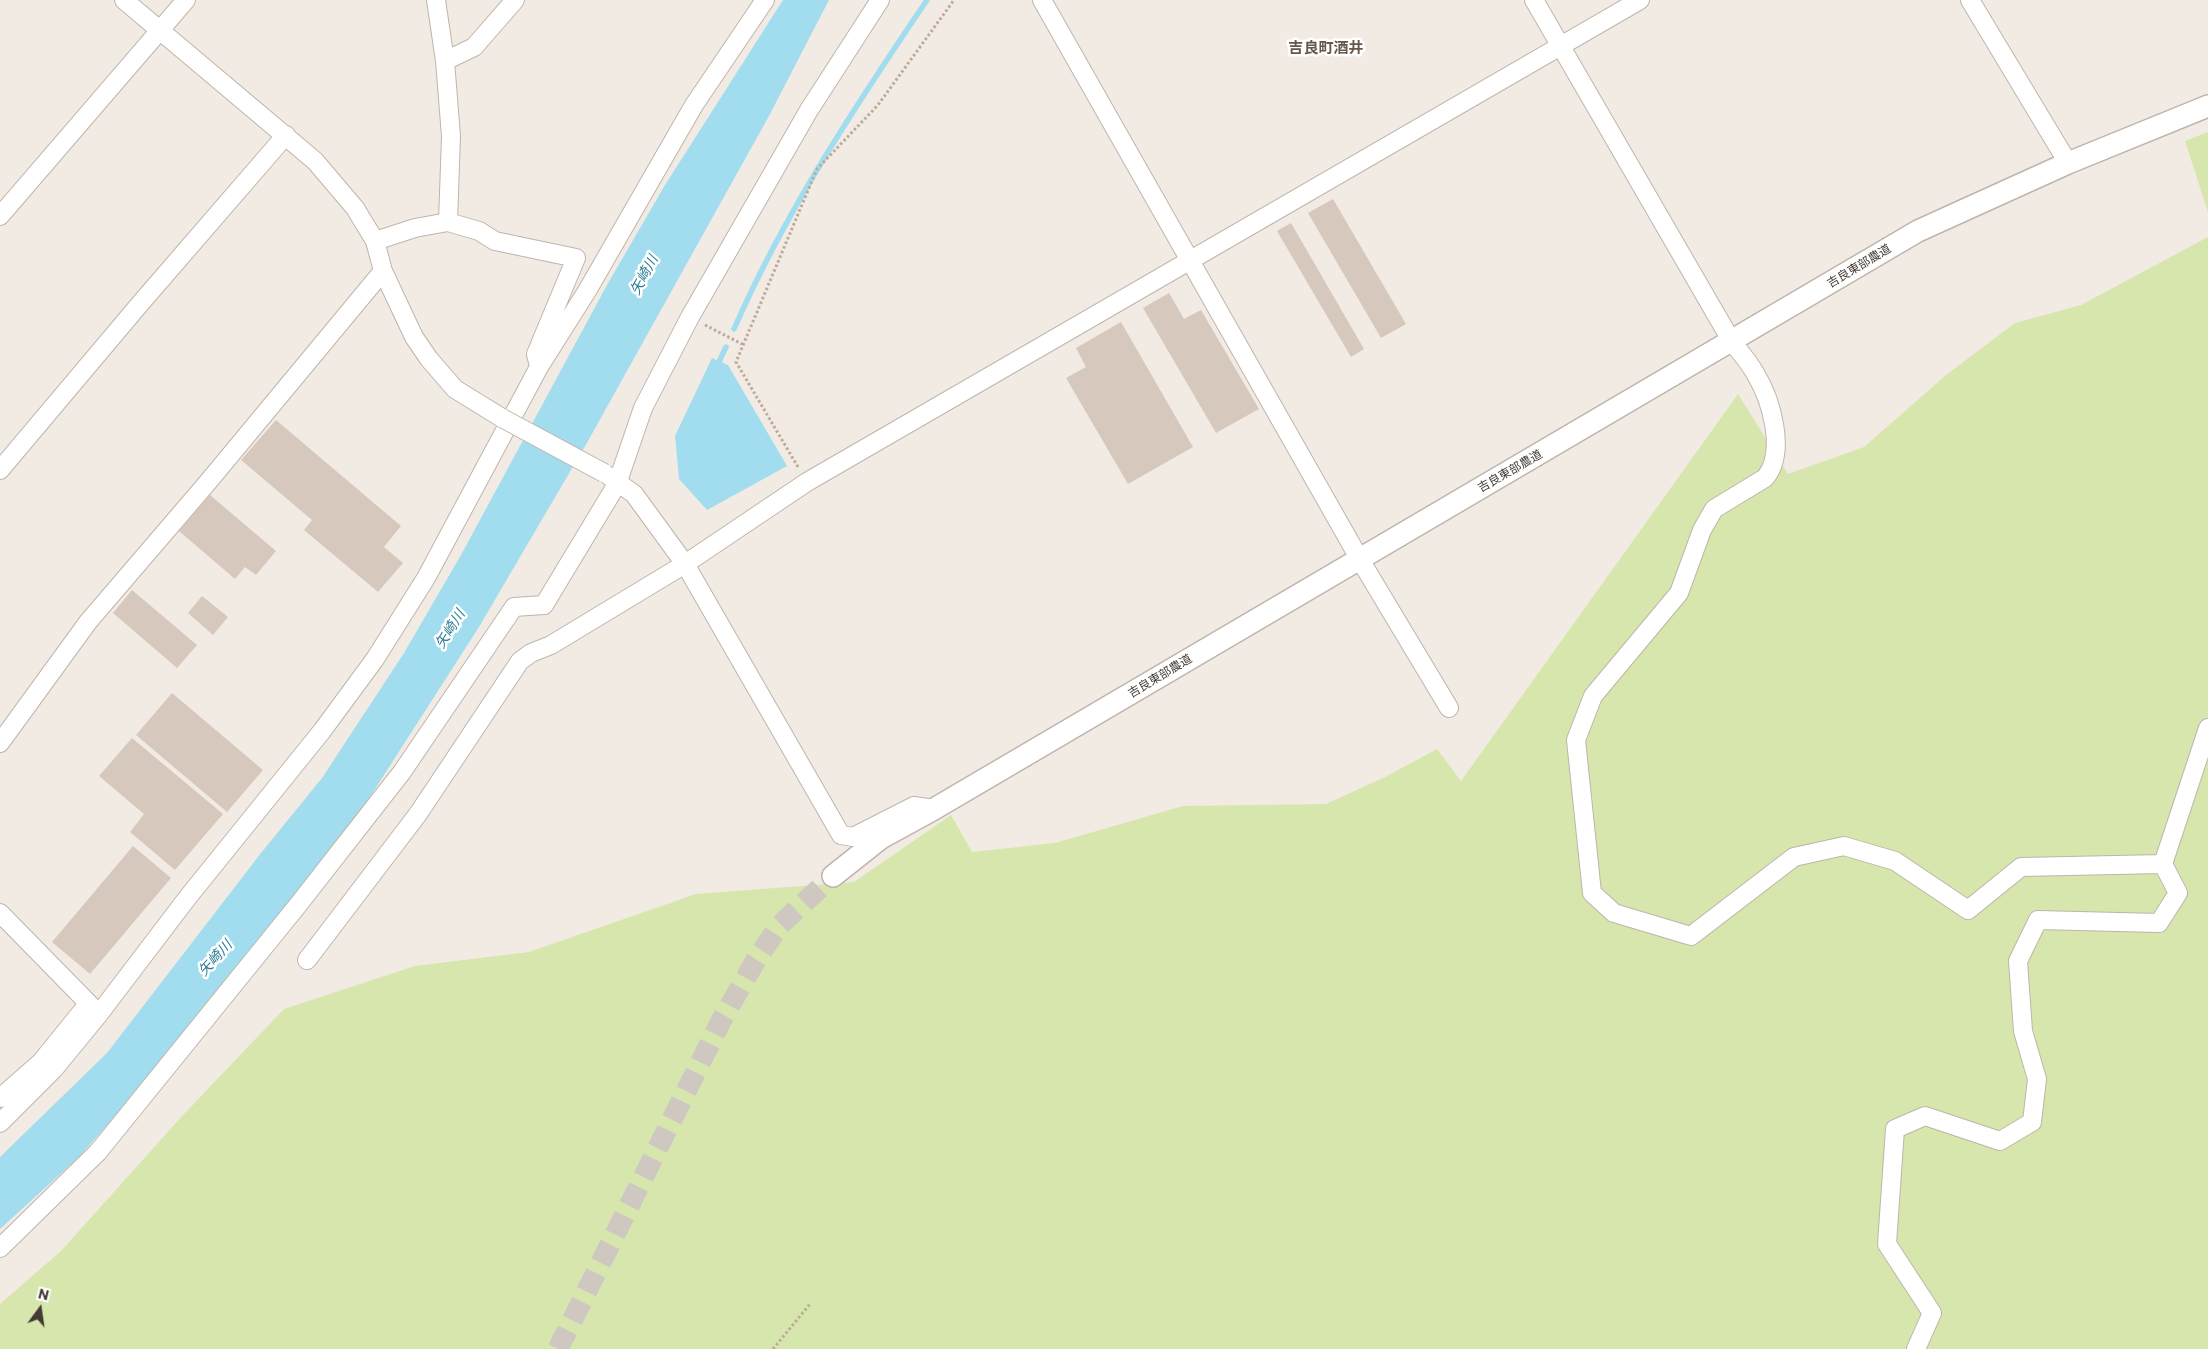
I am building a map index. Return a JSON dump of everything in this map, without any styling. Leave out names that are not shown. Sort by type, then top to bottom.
[{"type":"street","points":[[124,0],[286,135],[315,161],[336,185],[355,208],[375,241],[383,271],[414,337],[428,359],[455,389],[502,418],[610,478],[634,494],[685,564],[841,835],[853,837],[914,806],[934,809]]},
{"type":"street","points":[[0,216],[186,0]]},
{"type":"street","points":[[436,0],[445,61],[451,136],[448,222]]},
{"type":"street","points":[[445,61],[474,47],[515,0]]},
{"type":"street","points":[[0,1098],[41,1062],[94,1009],[188,897],[322,731],[375,659],[426,578],[539,367],[587,291],[694,105],[765,0]]},
{"type":"street","points":[[0,1248],[98,1152],[298,905],[402,772],[514,607],[544,605],[690,317],[809,110],[880,0]]},
{"type":"street","points":[[1042,0],[1359,558],[1449,708]]},
{"type":"street","points":[[1534,0],[1732,342],[1756,374],[1776,427],[1776,451],[1770,471],[1764,478],[1714,509],[1702,530],[1679,593],[1593,696],[1576,740],[1592,893],[1614,913],[1691,936],[1794,857],[1844,846],[1895,861],[1968,910],[2021,867],[2163,864]]},
{"type":"street","points":[[307,960],[418,814],[520,661],[531,653],[550,645],[685,564],[807,482],[1640,0]]},
{"type":"street","points":[[1970,0],[2068,163]]},
{"type":"street","name":"吉良東部農道","points":[[833,876],[881,838],[934,809],[1359,558],[1732,342],[1918,231],[2068,163],[2208,106]]},
{"type":"street","points":[[0,470],[286,135]]},
{"type":"street","points":[[375,241],[415,228],[448,222],[479,231],[495,241],[576,258],[536,354],[539,367]]},
{"type":"street","points":[[0,744],[88,622],[208,482],[383,271]]},
{"type":"street","points":[[1916,1349],[1932,1313],[1886,1244],[1895,1129],[1925,1116],[2000,1141],[2032,1122],[2037,1079],[2023,1031],[2018,961],[2038,920],[2159,923],[2178,893],[2163,864],[2208,728]]},
{"type":"street","points":[[0,913],[94,1009]]},
{"type":"street","points":[[0,1123],[54,1069],[94,1009]]},
{"type":"path","points":[[807,482],[736,362],[817,169],[878,105],[954,0]]},
{"type":"path","points":[[690,317],[742,344]]},
{"type":"path","points":[[773,1349],[810,1304]]},
{"type":"green space","points":[[2208,132],[2208,212],[2185,141]]},
{"type":"green space","points":[[2208,237],[2208,1349],[0,1349],[0,1304],[61,1251],[184,1114],[284,1009],[415,966],[529,952],[696,894],[854,882],[951,815],[972,852],[1055,843],[1183,806],[1326,804],[1385,777],[1437,749],[1461,781],[1738,394],[1788,474],[1864,447],[1946,375],[2015,323],[2081,305]]},
{"type":"water","name":"矢崎川","points":[[783,0],[829,0],[769,116],[588,441],[479,627],[341,842],[170,1054],[79,1157],[0,1229],[0,1157],[107,1053],[261,853],[322,778],[404,653],[461,555],[607,285],[665,185]]},
{"type":"water","points":[[712,358],[728,365],[787,466],[707,510],[679,479],[675,436]]},
{"type":"building","points":[[1333,199],[1406,324],[1381,338],[1308,213]]},
{"type":"building","points":[[1291,223],[1364,349],[1351,357],[1277,231]]},
{"type":"building","points":[[1169,293],[1184,319],[1201,310],[1259,409],[1216,433],[1143,308]]},
{"type":"building","points":[[1121,322],[1193,447],[1128,484],[1066,378],[1086,367],[1076,348]]},
{"type":"building","points":[[276,420],[401,526],[384,547],[403,563],[378,592],[304,530],[312,520],[241,460]]},
{"type":"building","points":[[210,495],[276,551],[256,575],[245,567],[235,579],[179,531]]},
{"type":"building","points":[[132,590],[197,645],[177,668],[113,613]]},
{"type":"building","points":[[202,596],[228,617],[213,635],[188,613]]},
{"type":"building","points":[[172,693],[263,770],[227,812],[136,735]]},
{"type":"building","points":[[132,738],[223,814],[175,870],[130,832],[144,814],[99,776]]},
{"type":"building","points":[[133,846],[171,878],[90,974],[52,942]]},
{"type":"waterway","points":[[734,329],[776,243],[823,160],[927,0]]},
{"type":"waterway","points":[[716,368],[726,347]]},
{"type":"tunnel","points":[[558,1349],[721,1021],[756,960],[779,926],[833,876]]},
{"type":"district","name":"吉良町酒井","points":[[1326,48]]}]
